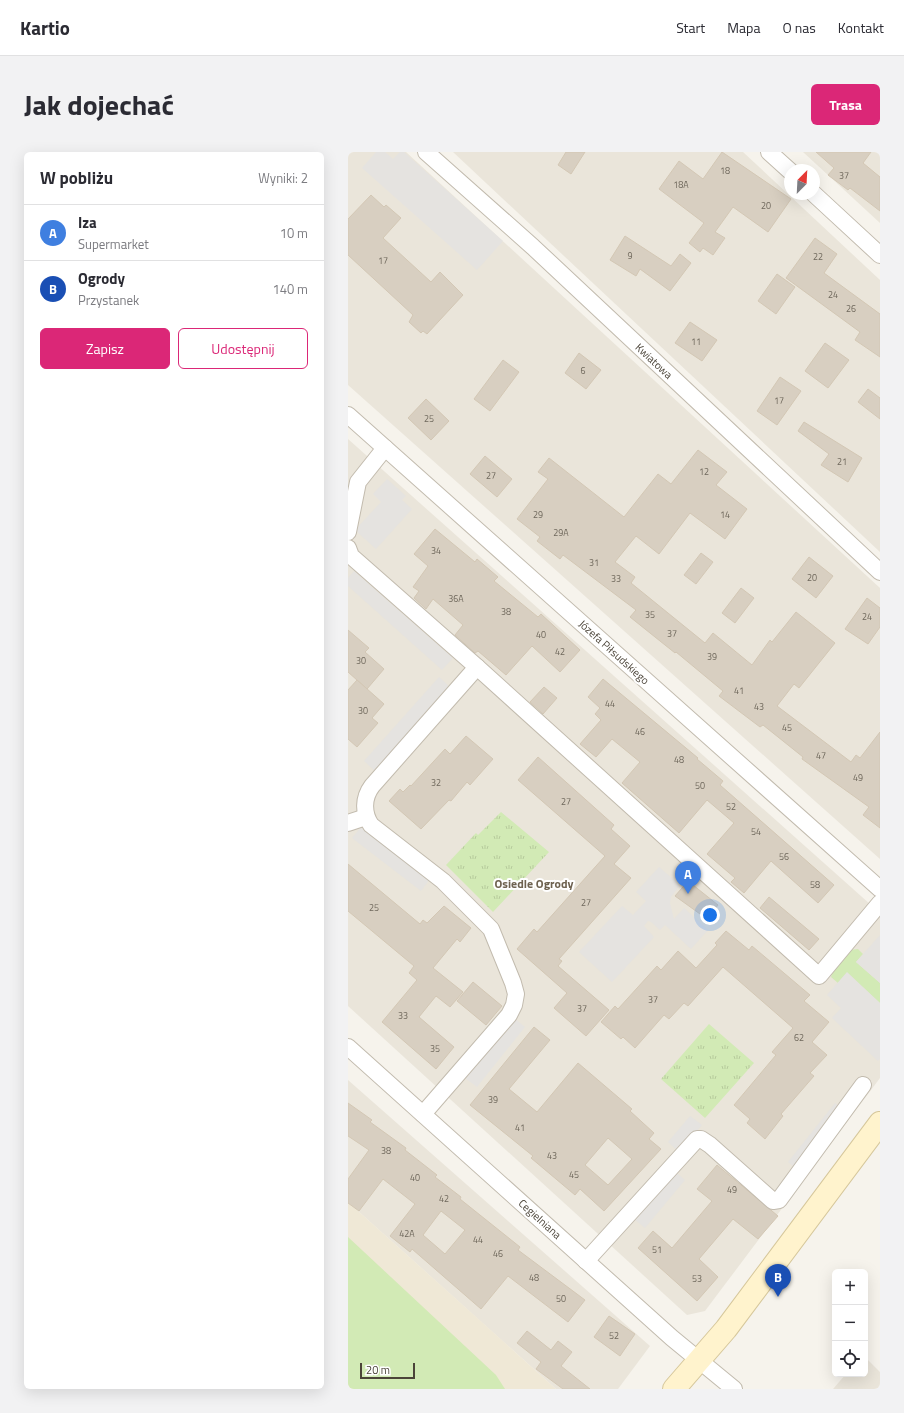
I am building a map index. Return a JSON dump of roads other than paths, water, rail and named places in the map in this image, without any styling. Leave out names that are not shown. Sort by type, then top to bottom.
[{"type":"street","name":"Kwiatowa","points":[[426,152],[534,247],[880,572]]},
{"type":"street","points":[[769,152],[784,166]]},
{"type":"street","points":[[820,200],[880,255]]},
{"type":"street","name":"Józefa Piłsudskiego","points":[[348,415],[880,889]]},
{"type":"street","points":[[348,532],[358,482],[385,448]]},
{"type":"street","points":[[348,548],[348,552],[355,560],[477,667],[819,976],[880,903]]},
{"type":"street","points":[[422,1114],[509,1014],[514,1005],[516,994],[513,982],[491,929],[443,882],[371,825],[366,817],[365,802],[368,790],[477,667]]},
{"type":"street","points":[[348,823],[366,817]]},
{"type":"street","name":"Cegielniana","points":[[348,1047],[586,1261],[734,1389]]},
{"type":"street","points":[[586,1261],[697,1139],[701,1138],[710,1145],[774,1201],[779,1200],[863,1085]]},
{"type":"street","points":[[674,1389],[700,1361],[726,1329],[880,1123]]},
{"type":"place","name":"Iza","points":[[688,894]]},
{"type":"place","name":"Ogrody","points":[[778,1297]]},
{"type":"district","name":"Osiedle Ogrody","points":[[534,884]]}]
